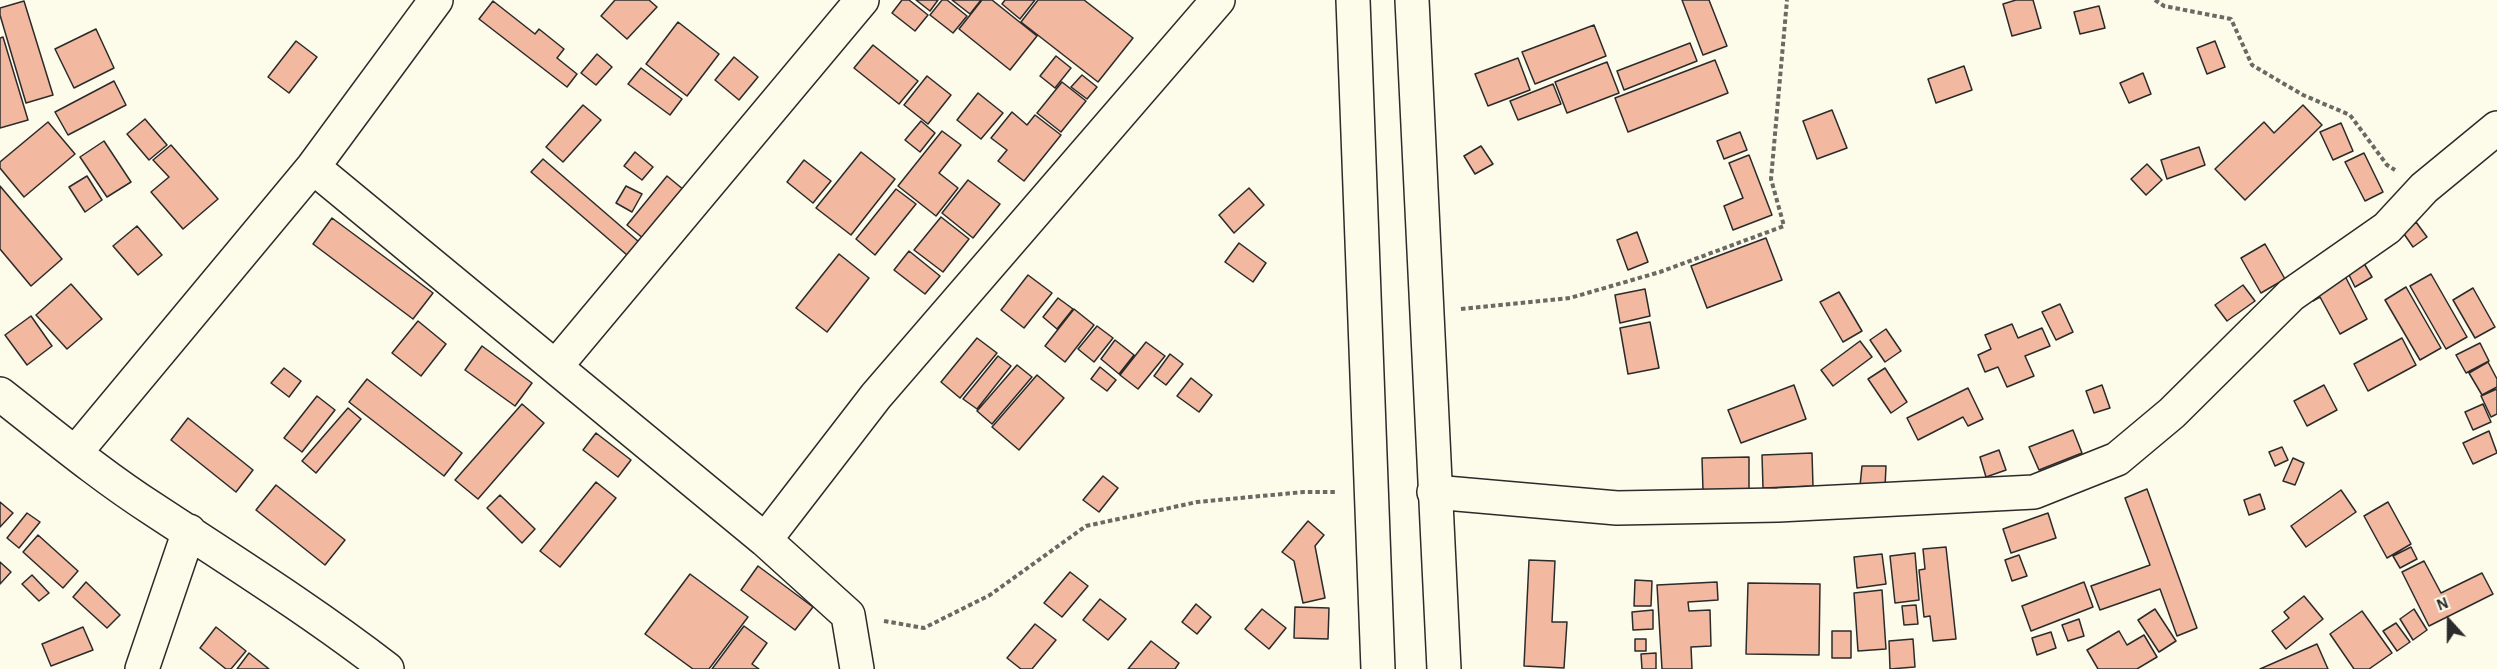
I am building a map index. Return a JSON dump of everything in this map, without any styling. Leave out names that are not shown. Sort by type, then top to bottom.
[{"type":"street","points":[[75,453],[313,166],[436,0]]},
{"type":"street","points":[[556,366],[862,0]]},
{"type":"street","points":[[765,540],[876,396],[1218,0]]},
{"type":"street","points":[[1353,0],[1378,669]]},
{"type":"street","points":[[1412,0],[1444,669]]},
{"type":"street","points":[[1434,492],[1617,508],[1778,506],[2034,492],[2117,459],[2172,413],[2291,295],[2387,228],[2424,188],[2497,128]]},
{"type":"street","points":[[313,166],[765,540],[848,615],[857,669]]},
{"type":"street","points":[[0,394],[152,509],[189,531],[350,640],[387,669]]},
{"type":"street","points":[[142,669],[189,531]]},
{"type":"path","points":[[1428,312],[1570,298],[1660,272],[1784,225],[1771,179],[1787,0]]},
{"type":"path","points":[[2155,0],[2163,6],[2231,19],[2252,65],[2303,95],[2350,115],[2387,165],[2424,188]]},
{"type":"path","points":[[848,615],[924,628],[990,595],[1086,526],[1197,502],[1304,492],[1372,492]]},
{"type":"building","points":[[615,0],[649,0],[657,7],[627,39],[601,16]]},
{"type":"building","points":[[902,0],[909,0],[928,15],[915,31],[892,13]]},
{"type":"building","points":[[916,0],[938,0],[930,11]]},
{"type":"building","points":[[942,0],[947,0],[967,16],[953,33],[930,15]]},
{"type":"building","points":[[952,0],[981,0],[970,14]]},
{"type":"building","points":[[982,0],[992,0],[1037,36],[1010,70],[959,29]]},
{"type":"building","points":[[1005,0],[1035,0],[1020,19],[1002,4]]},
{"type":"building","points":[[1038,0],[1084,0],[1133,38],[1098,82],[1021,22]]},
{"type":"building","points":[[1682,0],[1709,0],[1727,46],[1703,55]]},
{"type":"building","points":[[2016,0],[2033,0],[2041,28],[2012,36],[2003,4]]},
{"type":"building","points":[[24,1],[53,95],[26,103],[0,15],[0,8]]},
{"type":"building","points":[[493,1],[535,34],[539,29],[564,49],[557,58],[577,74],[567,87],[479,19]]},
{"type":"building","points":[[2099,6],[2105,28],[2080,34],[2074,12]]},
{"type":"building","points":[[678,22],[719,54],[687,96],[646,64]]},
{"type":"building","points":[[1594,25],[1606,56],[1535,84],[1522,52]]},
{"type":"building","points":[[96,29],[114,68],[74,88],[55,49]]},
{"type":"building","points":[[3,37],[28,120],[0,128],[0,38]]},
{"type":"building","points":[[296,41],[317,57],[289,93],[268,77]]},
{"type":"building","points":[[2215,41],[2225,67],[2207,74],[2197,48]]},
{"type":"building","points":[[1690,43],[1697,61],[1624,90],[1617,71]]},
{"type":"building","points":[[873,45],[918,81],[899,104],[854,68]]},
{"type":"building","points":[[597,54],[612,67],[596,85],[581,73]]},
{"type":"building","points":[[1056,56],[1071,68],[1055,88],[1040,76]]},
{"type":"building","points":[[734,57],[758,77],[739,100],[715,80]]},
{"type":"building","points":[[1518,58],[1530,90],[1488,106],[1475,74]]},
{"type":"building","points":[[1715,60],[1728,93],[1628,132],[1615,98]]},
{"type":"building","points":[[1607,62],[1619,93],[1567,113],[1555,82]]},
{"type":"building","points":[[1964,66],[1972,90],[1936,103],[1928,79]]},
{"type":"building","points":[[641,68],[682,99],[670,115],[628,84]]},
{"type":"building","points":[[2143,73],[2151,94],[2129,103],[2120,83]]},
{"type":"building","points":[[1082,75],[1097,87],[1087,99],[1071,87]]},
{"type":"building","points":[[927,76],[951,95],[928,124],[904,105]]},
{"type":"building","points":[[114,81],[126,105],[68,135],[55,112]]},
{"type":"building","points":[[1062,82],[1086,101],[1061,132],[1037,113]]},
{"type":"building","points":[[1553,84],[1561,104],[1518,120],[1510,101]]},
{"type":"building","points":[[978,93],[1003,113],[981,139],[957,120]]},
{"type":"building","points":[[583,105],[601,120],[563,162],[546,147]]},
{"type":"building","points":[[2303,105],[2322,125],[2245,200],[2215,169],[2264,122],[2274,133]]},
{"type":"building","points":[[1832,110],[1847,148],[1817,159],[1803,121]]},
{"type":"building","points":[[1012,112],[1027,125],[1035,115],[1061,135],[1024,181],[998,161],[1007,150],[991,138]]},
{"type":"building","points":[[145,119],[167,145],[149,160],[127,134]]},
{"type":"building","points":[[921,121],[935,133],[920,152],[905,140]]},
{"type":"building","points":[[48,122],[75,154],[24,197],[0,168],[0,162]]},
{"type":"building","points":[[2341,123],[2353,151],[2333,160],[2320,132]]},
{"type":"building","points":[[942,131],[961,145],[939,173],[958,188],[936,216],[898,186]]},
{"type":"building","points":[[1740,132],[1747,150],[1724,159],[1717,141]]},
{"type":"building","points":[[104,141],[131,182],[107,197],[80,157]]},
{"type":"building","points":[[171,145],[218,199],[183,229],[151,192],[169,177],[153,160]]},
{"type":"building","points":[[1481,146],[1493,164],[1475,174],[1464,156]]},
{"type":"building","points":[[2199,147],[2205,165],[2167,179],[2161,160]]},
{"type":"building","points":[[635,152],[653,167],[642,180],[624,166]]},
{"type":"building","points":[[861,152],[895,179],[851,235],[816,208]]},
{"type":"building","points":[[2364,153],[2383,192],[2365,201],[2345,162]]},
{"type":"building","points":[[1749,155],[1772,215],[1733,230],[1724,206],[1743,198],[1729,163]]},
{"type":"building","points":[[543,159],[639,242],[627,255],[531,172]]},
{"type":"building","points":[[804,160],[831,181],[813,203],[787,182]]},
{"type":"building","points":[[2147,164],[2162,180],[2146,195],[2131,179]]},
{"type":"building","points":[[87,176],[102,200],[85,212],[69,187]]},
{"type":"building","points":[[667,176],[684,190],[644,239],[627,225]]},
{"type":"building","points":[[968,180],[1000,204],[973,238],[942,213]]},
{"type":"building","points":[[0,186],[62,259],[31,286],[0,249]]},
{"type":"building","points":[[626,186],[642,194],[632,212],[616,203]]},
{"type":"building","points":[[1249,188],[1264,205],[1234,233],[1219,215]]},
{"type":"building","points":[[896,189],[916,204],[875,255],[856,239]]},
{"type":"building","points":[[941,217],[969,239],[943,272],[914,250]]},
{"type":"building","points":[[332,218],[433,293],[413,319],[313,244]]},
{"type":"building","points":[[2416,222],[2427,237],[2413,247],[2402,231]]},
{"type":"building","points":[[137,226],[162,255],[138,275],[113,246]]},
{"type":"building","points":[[1637,232],[1648,262],[1628,270],[1617,240]]},
{"type":"building","points":[[1766,238],[1782,280],[1707,308],[1691,266]]},
{"type":"building","points":[[1239,243],[1266,263],[1253,282],[1225,262]]},
{"type":"building","points":[[2265,244],[2285,279],[2261,293],[2241,258]]},
{"type":"building","points":[[909,251],[940,276],[925,294],[894,270]]},
{"type":"building","points":[[839,254],[869,278],[827,332],[796,308]]},
{"type":"building","points":[[2362,260],[2372,277],[2355,287],[2346,269]]},
{"type":"building","points":[[2344,274],[2367,319],[2340,334],[2320,297],[2313,301],[2308,292]]},
{"type":"building","points":[[2431,274],[2467,337],[2446,349],[2410,286]]},
{"type":"building","points":[[1028,275],[1052,293],[1024,328],[1001,310]]},
{"type":"building","points":[[71,284],[102,319],[67,349],[36,315]]},
{"type":"building","points":[[2243,285],[2255,301],[2227,321],[2215,305]]},
{"type":"building","points":[[2406,287],[2441,348],[2420,360],[2385,300]]},
{"type":"building","points":[[2473,288],[2495,327],[2475,338],[2453,300]]},
{"type":"building","points":[[1645,289],[1650,316],[1620,323],[1615,295]]},
{"type":"building","points":[[1839,292],[1862,331],[1843,342],[1820,302]]},
{"type":"building","points":[[1058,298],[1073,309],[1057,329],[1043,317]]},
{"type":"building","points":[[2060,304],[2073,332],[2056,340],[2042,312]]},
{"type":"building","points":[[1074,309],[1094,325],[1065,362],[1045,346]]},
{"type":"building","points":[[31,316],[52,346],[27,365],[5,335]]},
{"type":"building","points":[[418,321],[446,344],[421,376],[392,353]]},
{"type":"building","points":[[1650,322],[1659,368],[1628,374],[1620,328]]},
{"type":"building","points":[[2012,324],[2018,338],[2042,328],[2050,346],[2025,356],[2034,376],[2007,387],[1998,367],[1985,372],[1978,355],[1991,349],[1985,335]]},
{"type":"building","points":[[1097,326],[1113,338],[1094,362],[1078,349]]},
{"type":"building","points":[[1886,329],[1901,351],[1885,362],[1870,340]]},
{"type":"building","points":[[977,338],[997,353],[960,398],[941,382]]},
{"type":"building","points":[[2402,338],[2416,365],[2368,391],[2354,364]]},
{"type":"building","points":[[1115,340],[1134,355],[1119,374],[1101,359]]},
{"type":"building","points":[[1860,341],[1872,357],[1833,386],[1821,370]]},
{"type":"building","points":[[1146,342],[1165,356],[1138,389],[1120,375]]},
{"type":"building","points":[[2480,343],[2489,361],[2466,373],[2456,355]]},
{"type":"building","points":[[482,346],[532,383],[515,406],[465,370]]},
{"type":"building","points":[[1170,354],[1183,364],[1166,385],[1154,376]]},
{"type":"building","points":[[998,356],[1011,366],[977,409],[963,399]]},
{"type":"building","points":[[2488,362],[2497,379],[2497,387],[2482,395],[2469,373]]},
{"type":"building","points":[[1017,365],[1032,377],[992,424],[977,411]]},
{"type":"building","points":[[1100,367],[1116,380],[1107,391],[1091,379]]},
{"type":"building","points":[[284,368],[301,381],[289,397],[271,383]]},
{"type":"building","points":[[1885,368],[1907,402],[1891,413],[1868,379]]},
{"type":"building","points":[[1037,375],[1064,398],[1019,450],[992,427]]},
{"type":"building","points":[[1191,378],[1212,395],[1199,412],[1177,396]]},
{"type":"building","points":[[367,379],[462,453],[444,476],[349,402]]},
{"type":"building","points":[[1794,385],[1806,419],[1741,443],[1728,410]]},
{"type":"building","points":[[2102,385],[2110,408],[2094,413],[2086,391]]},
{"type":"building","points":[[2324,385],[2337,410],[2307,426],[2294,401]]},
{"type":"building","points":[[1968,388],[1983,419],[1968,426],[1963,417],[1918,440],[1907,418]]},
{"type":"building","points":[[2497,389],[2497,414],[2491,417],[2481,396]]},
{"type":"building","points":[[317,396],[335,410],[302,452],[284,438]]},
{"type":"building","points":[[522,404],[544,423],[478,499],[455,480]]},
{"type":"building","points":[[2483,404],[2491,422],[2473,430],[2465,412]]},
{"type":"building","points":[[348,408],[361,419],[316,473],[302,461]]},
{"type":"building","points":[[188,418],[253,470],[236,492],[171,440]]},
{"type":"building","points":[[2073,430],[2082,453],[2039,470],[2029,447]]},
{"type":"building","points":[[2489,431],[2497,453],[2473,464],[2463,443]]},
{"type":"building","points":[[596,433],[631,460],[618,477],[583,450]]},
{"type":"building","points":[[2282,447],[2288,460],[2275,466],[2269,452]]},
{"type":"building","points":[[1999,450],[2006,470],[1986,477],[1980,457]]},
{"type":"building","points":[[1812,453],[1813,486],[1763,488],[1762,455]]},
{"type":"building","points":[[1749,457],[1749,490],[1703,491],[1702,458]]},
{"type":"building","points":[[2293,458],[2304,463],[2295,485],[2283,481]]},
{"type":"building","points":[[1862,466],[1886,466],[1885,487],[1860,486]]},
{"type":"building","points":[[1103,476],[1118,488],[1099,512],[1083,500]]},
{"type":"building","points":[[596,482],[616,498],[560,567],[540,551]]},
{"type":"building","points":[[276,485],[345,540],[325,565],[256,510]]},
{"type":"building","points":[[2147,489],[2197,628],[2177,636],[2160,589],[2100,610],[2091,586],[2150,565],[2125,498]]},
{"type":"building","points":[[2341,490],[2356,512],[2306,547],[2291,526]]},
{"type":"building","points":[[2260,494],[2265,509],[2249,515],[2244,500]]},
{"type":"building","points":[[500,495],[535,529],[522,543],[487,508]]},
{"type":"building","points":[[0,502],[13,513],[0,527]]},
{"type":"building","points":[[2388,502],[2411,544],[2387,558],[2364,516]]},
{"type":"building","points":[[27,513],[40,522],[19,548],[7,538]]},
{"type":"building","points":[[2048,513],[2056,538],[2011,553],[2003,529]]},
{"type":"building","points":[[1308,521],[1324,535],[1315,546],[1325,598],[1303,603],[1294,561],[1282,552]]},
{"type":"building","points":[[38,535],[78,571],[63,588],[23,552]]},
{"type":"building","points":[[1946,547],[1956,639],[1933,641],[1930,616],[1924,617],[1919,570],[1925,569],[1923,549]]},
{"type":"building","points":[[2411,547],[2417,559],[2400,568],[2393,556]]},
{"type":"building","points":[[1915,553],[1919,600],[1895,603],[1890,556]]},
{"type":"building","points":[[1882,554],[1886,584],[1857,588],[1854,557]]},
{"type":"building","points":[[2019,555],[2027,576],[2012,581],[2005,560]]},
{"type":"building","points":[[1529,560],[1555,561],[1552,622],[1567,622],[1564,668],[1524,666]]},
{"type":"building","points":[[2424,561],[2441,593],[2482,573],[2493,594],[2429,626],[2402,572]]},
{"type":"building","points":[[0,562],[11,572],[0,584]]},
{"type":"building","points":[[758,566],[813,607],[795,630],[741,590]]},
{"type":"building","points":[[1070,572],[1088,586],[1062,617],[1044,603]]},
{"type":"building","points":[[690,574],[748,617],[709,669],[693,669],[645,634]]},
{"type":"building","points":[[32,575],[49,593],[39,601],[22,584]]},
{"type":"building","points":[[1635,580],[1652,581],[1651,606],[1634,606]]},
{"type":"building","points":[[86,582],[120,615],[107,628],[73,597]]},
{"type":"building","points":[[1717,582],[1718,600],[1688,602],[1689,611],[1710,610],[1711,646],[1691,647],[1692,669],[1662,669],[1657,585]]},
{"type":"building","points":[[2084,582],[2093,607],[2031,631],[2022,606]]},
{"type":"building","points":[[1748,583],[1820,584],[1819,655],[1746,654]]},
{"type":"building","points":[[1882,590],[1886,649],[1858,651],[1854,593]]},
{"type":"building","points":[[2304,596],[2323,619],[2286,649],[2272,631],[2289,618],[2284,612]]},
{"type":"building","points":[[1100,599],[1126,619],[1108,640],[1083,620]]},
{"type":"building","points":[[1196,604],[1211,617],[1197,634],[1182,622]]},
{"type":"building","points":[[1916,605],[1918,624],[1904,625],[1902,606]]},
{"type":"building","points":[[1295,607],[1329,608],[1328,639],[1294,638]]},
{"type":"building","points":[[1262,609],[1286,628],[1269,649],[1245,629]]},
{"type":"building","points":[[2155,609],[2176,641],[2159,652],[2138,620]]},
{"type":"building","points":[[2414,609],[2427,630],[2413,640],[2400,619]]},
{"type":"building","points":[[1653,610],[1653,629],[1633,630],[1632,612]]},
{"type":"building","points":[[2362,611],[2392,653],[2369,669],[2354,669],[2330,634]]},
{"type":"building","points":[[2079,619],[2084,636],[2068,641],[2062,625]]},
{"type":"building","points":[[2396,623],[2410,642],[2397,651],[2383,631]]},
{"type":"building","points":[[1035,624],[1056,640],[1032,669],[1021,669],[1007,658]]},
{"type":"building","points":[[744,626],[767,643],[752,664],[759,669],[712,669]]},
{"type":"building","points":[[83,627],[93,650],[51,666],[42,644]]},
{"type":"building","points":[[216,627],[246,651],[231,669],[226,669],[200,648]]},
{"type":"building","points":[[1832,631],[1851,631],[1851,658],[1832,658]]},
{"type":"building","points":[[2119,631],[2127,645],[2144,635],[2157,657],[2137,669],[2098,669],[2087,650]]},
{"type":"building","points":[[2051,632],[2056,648],[2037,655],[2032,638]]},
{"type":"building","points":[[1635,639],[1646,639],[1646,651],[1635,651]]},
{"type":"building","points":[[1913,639],[1915,667],[1890,669],[1889,641]]},
{"type":"building","points":[[1151,641],[1179,663],[1175,669],[1128,669]]},
{"type":"building","points":[[2317,644],[2328,669],[2260,669]]},
{"type":"building","points":[[249,653],[269,669],[237,669]]},
{"type":"building","points":[[1656,653],[1656,669],[1642,669],[1641,654]]}]
